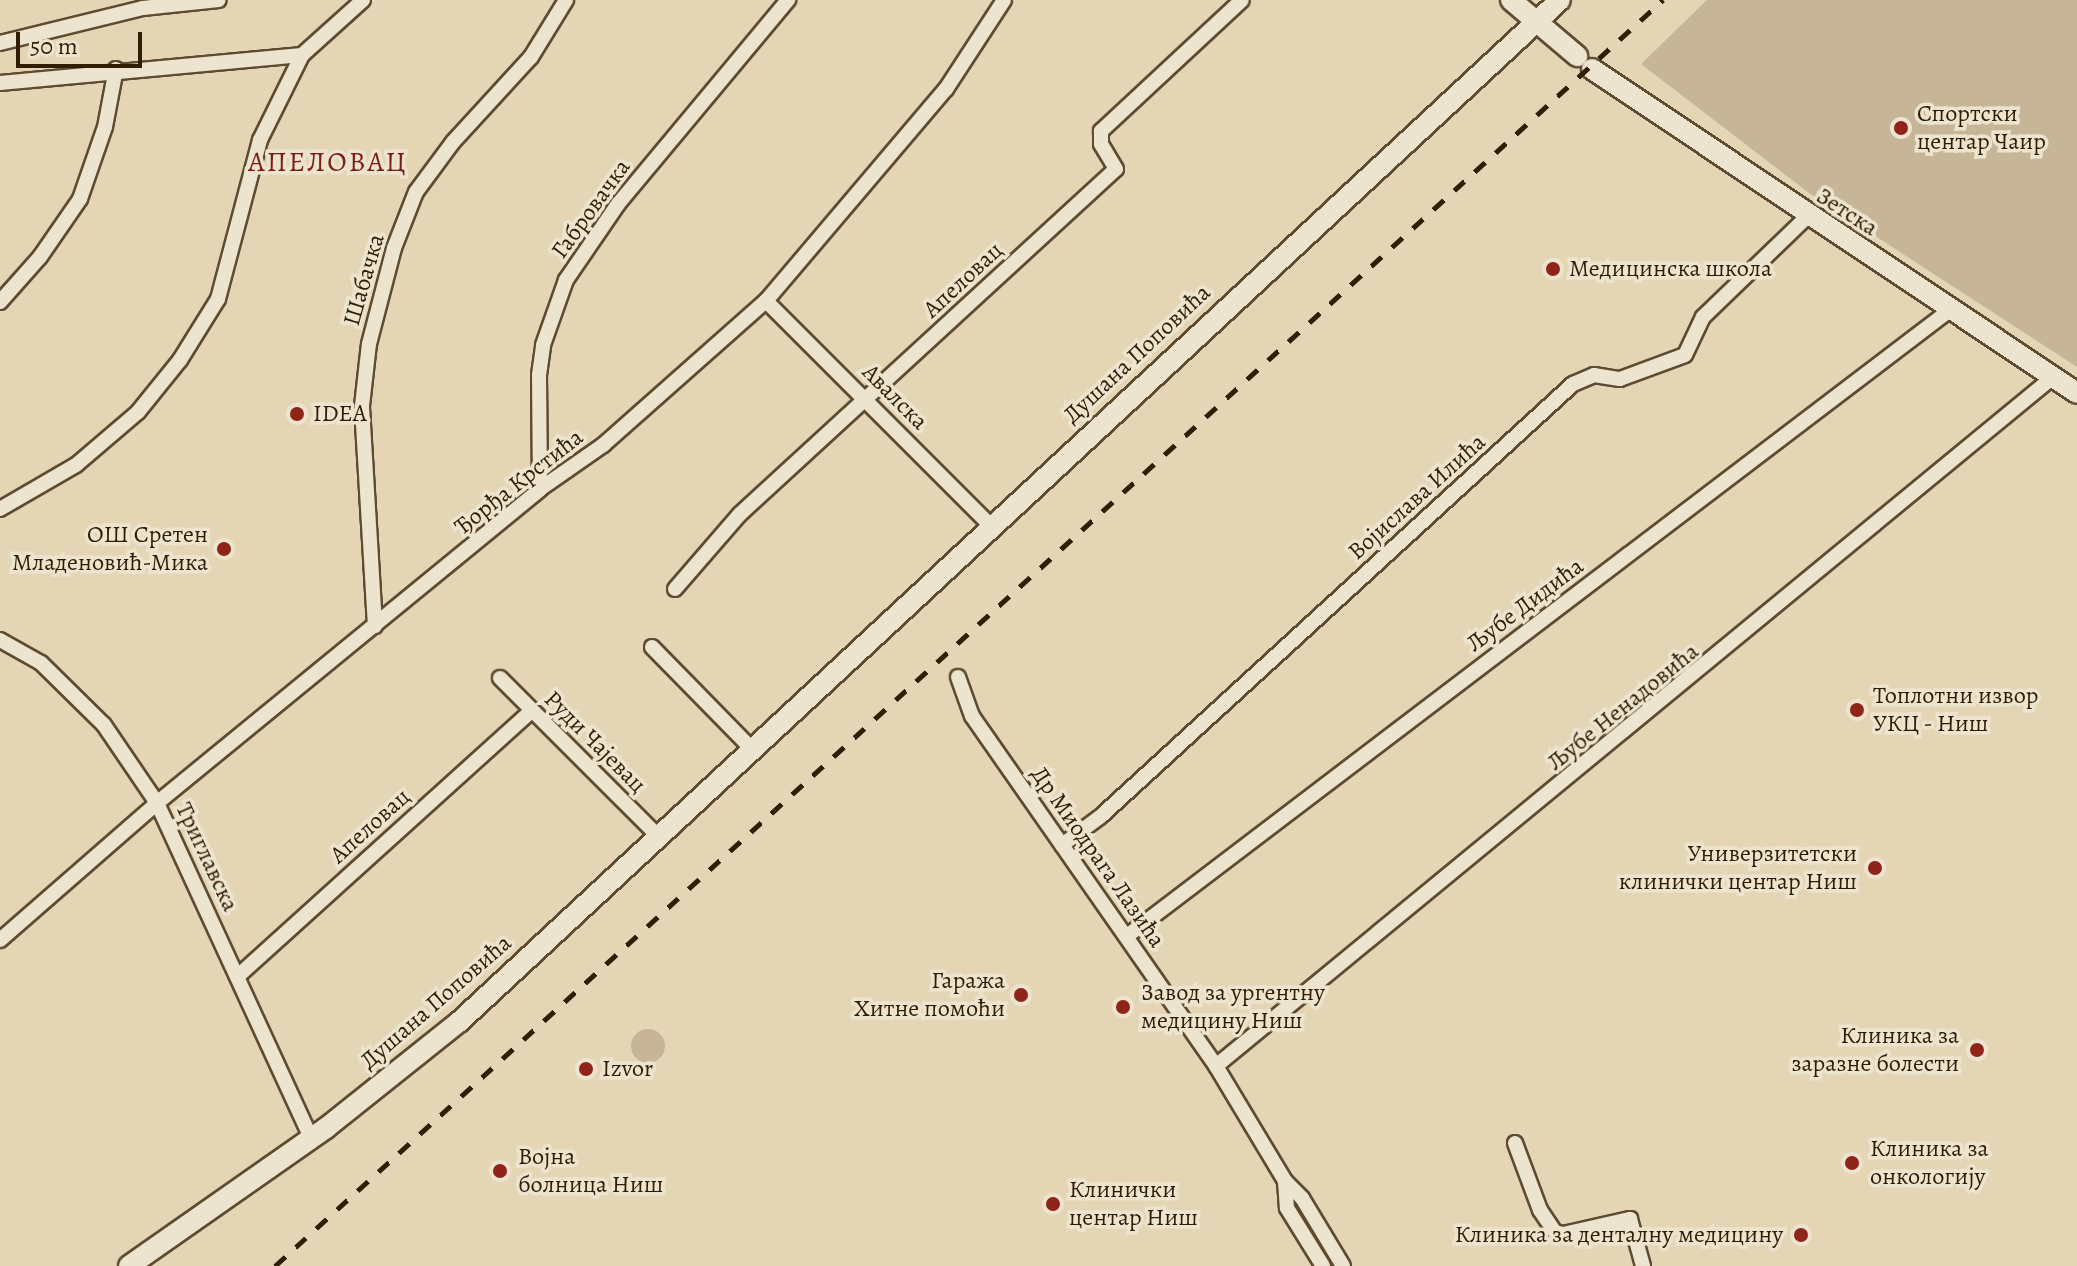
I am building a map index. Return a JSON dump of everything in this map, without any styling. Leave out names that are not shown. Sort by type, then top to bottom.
[{"type":"street","points":[[0,43],[145,4],[219,0]]},
{"type":"street","points":[[0,509],[76,465],[138,412],[180,360],[218,299],[260,140],[302,55],[363,0]]},
{"type":"street","name":"Шабачка","points":[[375,626],[362,406],[369,344],[394,248],[416,192],[453,142],[531,57],[566,0]]},
{"type":"street","name":"Габровачка","points":[[540,489],[539,375],[543,345],[566,280],[618,204],[788,0]]},
{"type":"street","name":"Ђорђа Крстића","points":[[0,940],[157,803],[540,489],[603,445],[766,301],[946,89],[1004,0]]},
{"type":"street","name":"Апеловац","points":[[675,589],[740,514],[1116,169],[1101,144],[1101,131],[1242,0]]},
{"type":"street","name":"Зетска","points":[[1511,0],[1585,62],[1807,217],[2077,393]]},
{"type":"street","name":"Душана Поповића","points":[[129,1266],[311,1138],[459,1022],[1560,0]]},
{"type":"street","points":[[0,83],[116,69],[302,55]]},
{"type":"street","points":[[0,302],[40,257],[80,199],[105,127],[116,69]]},
{"type":"street","name":"Војислава Илића","points":[[1062,845],[1101,816],[1573,384],[1594,375],[1620,379],[1685,355],[1703,317],[1807,217]]},
{"type":"street","name":"Авалска","points":[[766,301],[991,526]]},
{"type":"street","name":"Љубе Дидића","points":[[1127,936],[1950,310]]},
{"type":"street","name":"Љубе Ненадовића","points":[[1216,1066],[2053,377]]},
{"type":"street","name":"Триглавска","points":[[0,640],[41,663],[104,725],[157,803],[311,1138]]},
{"type":"street","points":[[652,647],[752,749]]},
{"type":"street","name":"Др Миодрага Лазића","points":[[958,677],[972,716],[1216,1066],[1285,1181],[1302,1198],[1343,1266]]},
{"type":"street","name":"Руди Чајевац","points":[[500,678],[658,836]]},
{"type":"street","name":"Апеловац","points":[[238,976],[532,710]]},
{"type":"street","points":[[1515,1143],[1540,1210],[1555,1232],[1630,1219],[1643,1266]]},
{"type":"street","name":"Др Миодрага Лазића","points":[[1285,1181],[1287,1208],[1323,1266]]},
{"type":"shaded area","name":"Спортски центар Чаир","points":[[1707,0],[2077,0],[2077,367],[1809,193],[1641,64]]},
{"type":"shaded area","points":[[648,1029],[660,1034],[665,1046],[660,1058],[648,1063],[636,1058],[631,1046],[636,1034]]},
{"type":"railway","points":[[275,1266],[1663,0]]},
{"type":"place","name":"Спортски центар Чаир","points":[[1901,128]]},
{"type":"place","name":"Медицинска школа","points":[[1553,269]]},
{"type":"place","name":"IDEA","points":[[297,414]]},
{"type":"place","name":"ОШ Сретен Младеновић-Мика","points":[[224,549]]},
{"type":"place","name":"Топлотни извор УКЦ - Ниш","points":[[1857,710]]},
{"type":"place","name":"Универзитетски клинички центар Ниш","points":[[1875,868]]},
{"type":"place","name":"Гаража Хитне помоћи","points":[[1021,995]]},
{"type":"place","name":"Завод за ургентну медицину Ниш","points":[[1123,1007]]},
{"type":"place","name":"Клиника за заразне болести","points":[[1977,1050]]},
{"type":"place","name":"Izvor","points":[[586,1069]]},
{"type":"place","name":"Клиника за онкологију","points":[[1852,1163]]},
{"type":"place","name":"Војна болница Ниш","points":[[500,1171]]},
{"type":"place","name":"Клинички центар Ниш","points":[[1053,1204]]},
{"type":"place","name":"Клиника за денталну медицину","points":[[1801,1235]]},
{"type":"district","name":"АПЕЛОВАЦ","points":[[328,162]]}]
